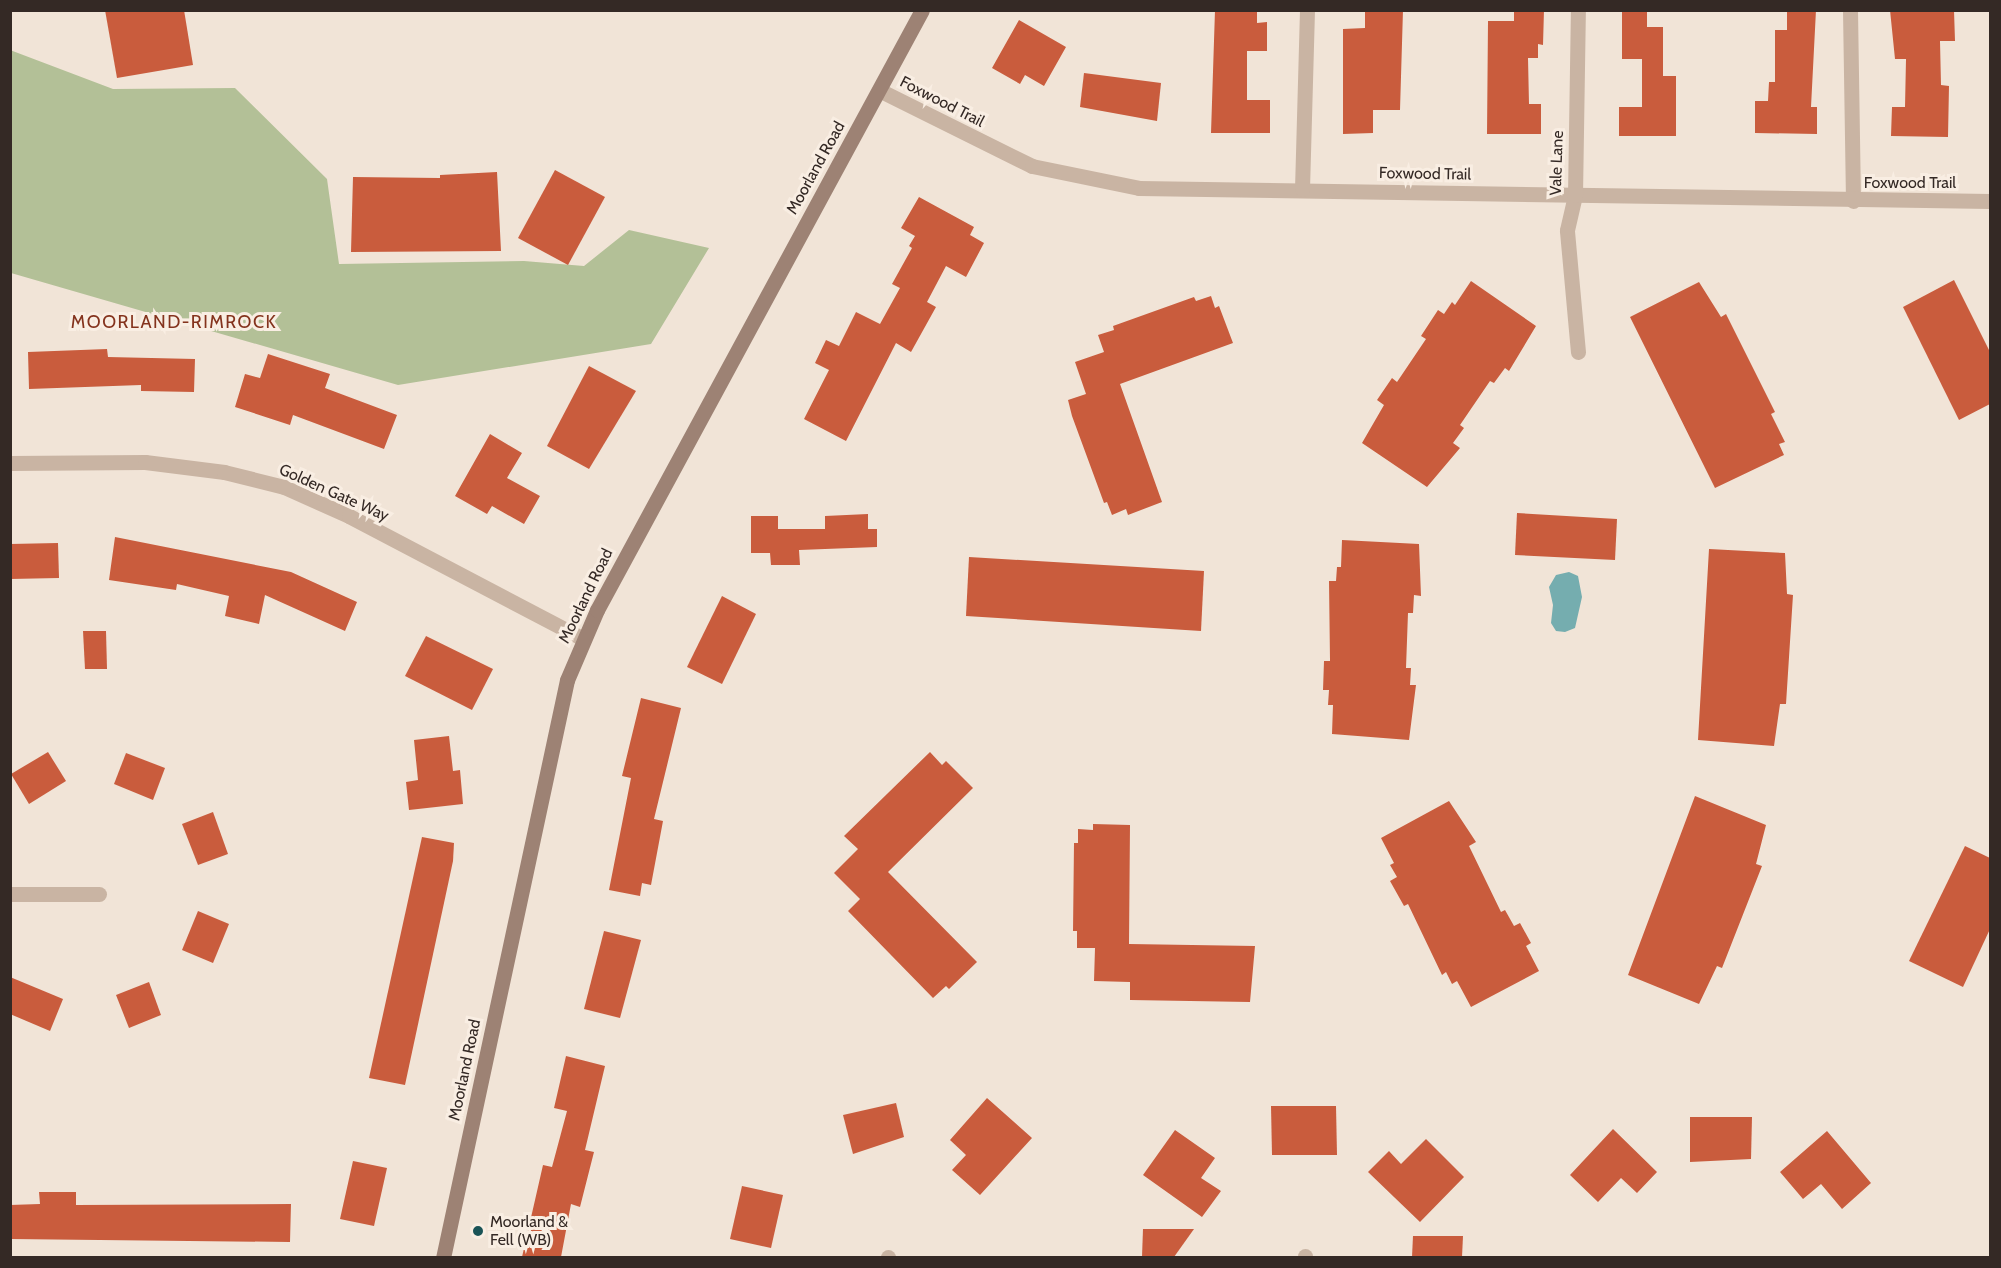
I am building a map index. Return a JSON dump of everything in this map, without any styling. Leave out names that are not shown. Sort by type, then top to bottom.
[{"type":"street","name":"Moorland Road","points":[[442,1257],[567,680],[583,639],[922,10]]},
{"type":"street","points":[[1302,189],[1307,10]]},
{"type":"street","name":"Vale Lane","points":[[1578,10],[1575,195],[1566,230],[1578,352]]},
{"type":"street","points":[[1850,10],[1852,201]]},
{"type":"street","name":"Foxwood Trail","points":[[879,90],[968,137],[1059,174],[1139,188],[1302,189],[1852,201],[1990,201]]},
{"type":"street","name":"Golden Gate Way","points":[[10,463],[145,462],[224,472],[284,487],[349,516],[583,639]]},
{"type":"street","points":[[10,894],[99,894]]},
{"type":"green space","points":[[10,50],[113,89],[235,88],[327,179],[339,264],[524,261],[584,266],[629,230],[709,248],[651,344],[398,385],[11,273]]},
{"type":"water","points":[[1569,572],[1578,576],[1582,597],[1575,628],[1565,632],[1556,631],[1551,623],[1553,605],[1549,587],[1556,575]]},
{"type":"building","points":[[105,10],[184,10],[193,65],[117,78]]},
{"type":"building","points":[[1215,10],[1257,10],[1257,23],[1267,22],[1267,51],[1247,51],[1247,100],[1270,100],[1270,133],[1211,133]]},
{"type":"building","points":[[1365,10],[1403,10],[1400,110],[1373,110],[1373,133],[1343,134],[1343,29],[1365,28]]},
{"type":"building","points":[[1514,10],[1544,10],[1543,45],[1538,44],[1538,58],[1528,58],[1529,104],[1541,104],[1541,134],[1487,134],[1488,21],[1514,21]]},
{"type":"building","points":[[1622,10],[1647,10],[1647,27],[1663,27],[1663,76],[1676,76],[1676,136],[1619,136],[1619,107],[1642,107],[1642,59],[1622,59]]},
{"type":"building","points":[[1787,10],[1816,10],[1811,107],[1817,107],[1817,134],[1755,133],[1755,101],[1768,101],[1769,82],[1775,82],[1775,30],[1787,30]]},
{"type":"building","points":[[1890,10],[1954,10],[1955,41],[1940,41],[1941,85],[1949,86],[1948,137],[1891,136],[1892,107],[1905,107],[1906,59],[1895,59]]},
{"type":"building","points":[[1019,20],[1066,47],[1044,86],[1025,75],[1020,84],[992,68]]},
{"type":"building","points":[[1084,73],[1161,83],[1157,121],[1080,107]]},
{"type":"building","points":[[555,170],[605,197],[568,265],[518,238]]},
{"type":"building","points":[[497,172],[501,251],[351,252],[353,177],[440,178],[440,175]]},
{"type":"building","points":[[919,197],[974,227],[970,235],[984,243],[966,277],[946,266],[927,302],[936,307],[911,352],[896,343],[846,441],[804,419],[829,370],[815,363],[826,340],[839,346],[856,312],[880,324],[900,288],[892,284],[912,248],[909,246],[915,236],[901,228]]},
{"type":"building","points":[[1954,280],[1990,352],[1990,404],[1959,420],[1903,307]]},
{"type":"building","points":[[1471,281],[1536,326],[1509,371],[1505,368],[1494,383],[1490,381],[1460,425],[1464,428],[1453,443],[1460,448],[1427,487],[1362,443],[1384,405],[1377,400],[1392,378],[1397,382],[1426,339],[1421,336],[1438,310],[1444,314],[1452,302],[1455,305]]},
{"type":"building","points":[[1699,282],[1721,317],[1726,314],[1775,412],[1771,414],[1785,442],[1779,444],[1784,455],[1715,488],[1630,317]]},
{"type":"building","points":[[1211,296],[1215,308],[1219,306],[1233,343],[1120,384],[1162,502],[1128,515],[1126,509],[1112,515],[1107,502],[1104,503],[1068,400],[1086,394],[1075,362],[1104,352],[1098,335],[1114,330],[1113,326],[1194,297],[1196,301]]},
{"type":"building","points":[[107,349],[108,357],[195,359],[194,392],[141,391],[141,385],[29,389],[28,352]]},
{"type":"building","points":[[268,354],[330,374],[325,388],[397,415],[384,449],[293,415],[290,425],[235,407],[245,374],[260,378]]},
{"type":"building","points":[[589,366],[636,391],[589,469],[547,446]]},
{"type":"building","points":[[490,434],[522,453],[507,478],[540,496],[524,524],[492,506],[487,514],[455,496]]},
{"type":"building","points":[[1517,513],[1617,519],[1615,560],[1515,555]]},
{"type":"building","points":[[868,514],[868,529],[877,529],[877,547],[799,550],[800,565],[771,565],[770,553],[751,553],[751,516],[778,516],[778,529],[825,529],[825,516]]},
{"type":"building","points":[[115,537],[291,572],[357,602],[345,631],[265,595],[259,624],[225,616],[229,596],[177,584],[176,590],[109,580]]},
{"type":"building","points":[[1342,540],[1419,544],[1421,596],[1414,595],[1413,613],[1408,613],[1406,668],[1411,668],[1410,685],[1416,685],[1409,740],[1332,734],[1333,705],[1328,705],[1329,690],[1323,690],[1324,661],[1330,661],[1329,581],[1336,581],[1337,567],[1341,567]]},
{"type":"building","points":[[58,543],[59,578],[10,579],[10,544]]},
{"type":"building","points":[[1709,549],[1785,553],[1787,594],[1793,595],[1786,704],[1780,704],[1774,746],[1698,740]]},
{"type":"building","points":[[969,557],[1204,571],[1201,631],[966,616]]},
{"type":"building","points":[[722,596],[756,614],[722,684],[687,667]]},
{"type":"building","points":[[83,631],[106,631],[107,669],[85,669]]},
{"type":"building","points":[[426,636],[493,669],[472,710],[405,676]]},
{"type":"building","points":[[641,698],[681,708],[654,819],[663,821],[651,885],[642,883],[640,896],[609,890],[631,778],[622,776]]},
{"type":"building","points":[[449,736],[453,771],[460,770],[463,804],[409,810],[406,782],[418,780],[414,740]]},
{"type":"building","points":[[48,752],[66,781],[29,804],[11,774]]},
{"type":"building","points":[[930,752],[942,765],[946,761],[973,788],[888,872],[977,962],[949,989],[946,986],[933,998],[848,911],[860,899],[834,873],[858,849],[844,836]]},
{"type":"building","points":[[126,753],[165,768],[153,800],[114,784]]},
{"type":"building","points":[[1695,796],[1766,825],[1756,864],[1762,866],[1722,968],[1717,966],[1699,1004],[1628,975]]},
{"type":"building","points":[[1449,801],[1476,842],[1469,846],[1501,912],[1505,910],[1514,926],[1520,923],[1531,943],[1526,946],[1539,971],[1471,1007],[1457,981],[1452,984],[1446,972],[1442,975],[1408,904],[1404,906],[1390,881],[1397,877],[1390,865],[1394,863],[1381,838]]},
{"type":"building","points":[[213,812],[228,854],[198,865],[182,824]]},
{"type":"building","points":[[1093,824],[1130,825],[1129,944],[1255,946],[1250,1002],[1130,1000],[1130,982],[1094,981],[1095,948],[1077,948],[1077,931],[1073,931],[1074,843],[1078,843],[1078,829],[1093,830]]},
{"type":"building","points":[[422,837],[454,843],[453,861],[405,1085],[369,1078]]},
{"type":"building","points":[[1965,846],[1990,858],[1990,929],[1963,987],[1909,961]]},
{"type":"building","points":[[198,911],[229,924],[213,963],[182,950]]},
{"type":"building","points":[[604,931],[641,940],[620,1018],[584,1009]]},
{"type":"building","points":[[10,977],[63,999],[50,1031],[10,1014]]},
{"type":"building","points":[[149,982],[161,1015],[129,1028],[116,995]]},
{"type":"building","points":[[566,1056],[605,1066],[585,1150],[594,1152],[580,1207],[571,1204],[561,1257],[522,1257],[543,1165],[552,1167],[567,1111],[554,1108]]},
{"type":"building","points":[[987,1098],[1032,1138],[980,1195],[952,1170],[966,1155],[950,1140]]},
{"type":"building","points":[[896,1103],[904,1137],[853,1154],[843,1115]]},
{"type":"building","points":[[1271,1106],[1336,1106],[1337,1155],[1272,1155]]},
{"type":"building","points":[[1690,1117],[1752,1117],[1751,1159],[1690,1162]]},
{"type":"building","points":[[1613,1129],[1657,1172],[1637,1193],[1621,1178],[1598,1202],[1570,1175]]},
{"type":"building","points":[[1175,1130],[1215,1158],[1201,1178],[1221,1191],[1202,1217],[1143,1175]]},
{"type":"building","points":[[1827,1131],[1871,1183],[1842,1209],[1821,1184],[1803,1199],[1780,1172]]},
{"type":"building","points":[[1426,1139],[1464,1177],[1420,1222],[1368,1172],[1389,1151],[1401,1164]]},
{"type":"building","points":[[353,1161],[387,1168],[374,1226],[340,1219]]},
{"type":"building","points":[[742,1186],[783,1195],[771,1248],[730,1239]]},
{"type":"building","points":[[39,1192],[76,1192],[76,1205],[291,1204],[290,1242],[10,1239],[10,1205],[40,1204]]},
{"type":"building","points":[[1143,1229],[1194,1229],[1174,1257],[1142,1257]]},
{"type":"building","points":[[1413,1236],[1463,1236],[1462,1257],[1412,1257]]},
{"type":"place","name":"Moorland & Fell (WB)","points":[[478,1231]]},
{"type":"district","name":"MOORLAND-RIMROCK","points":[[174,322]]}]
